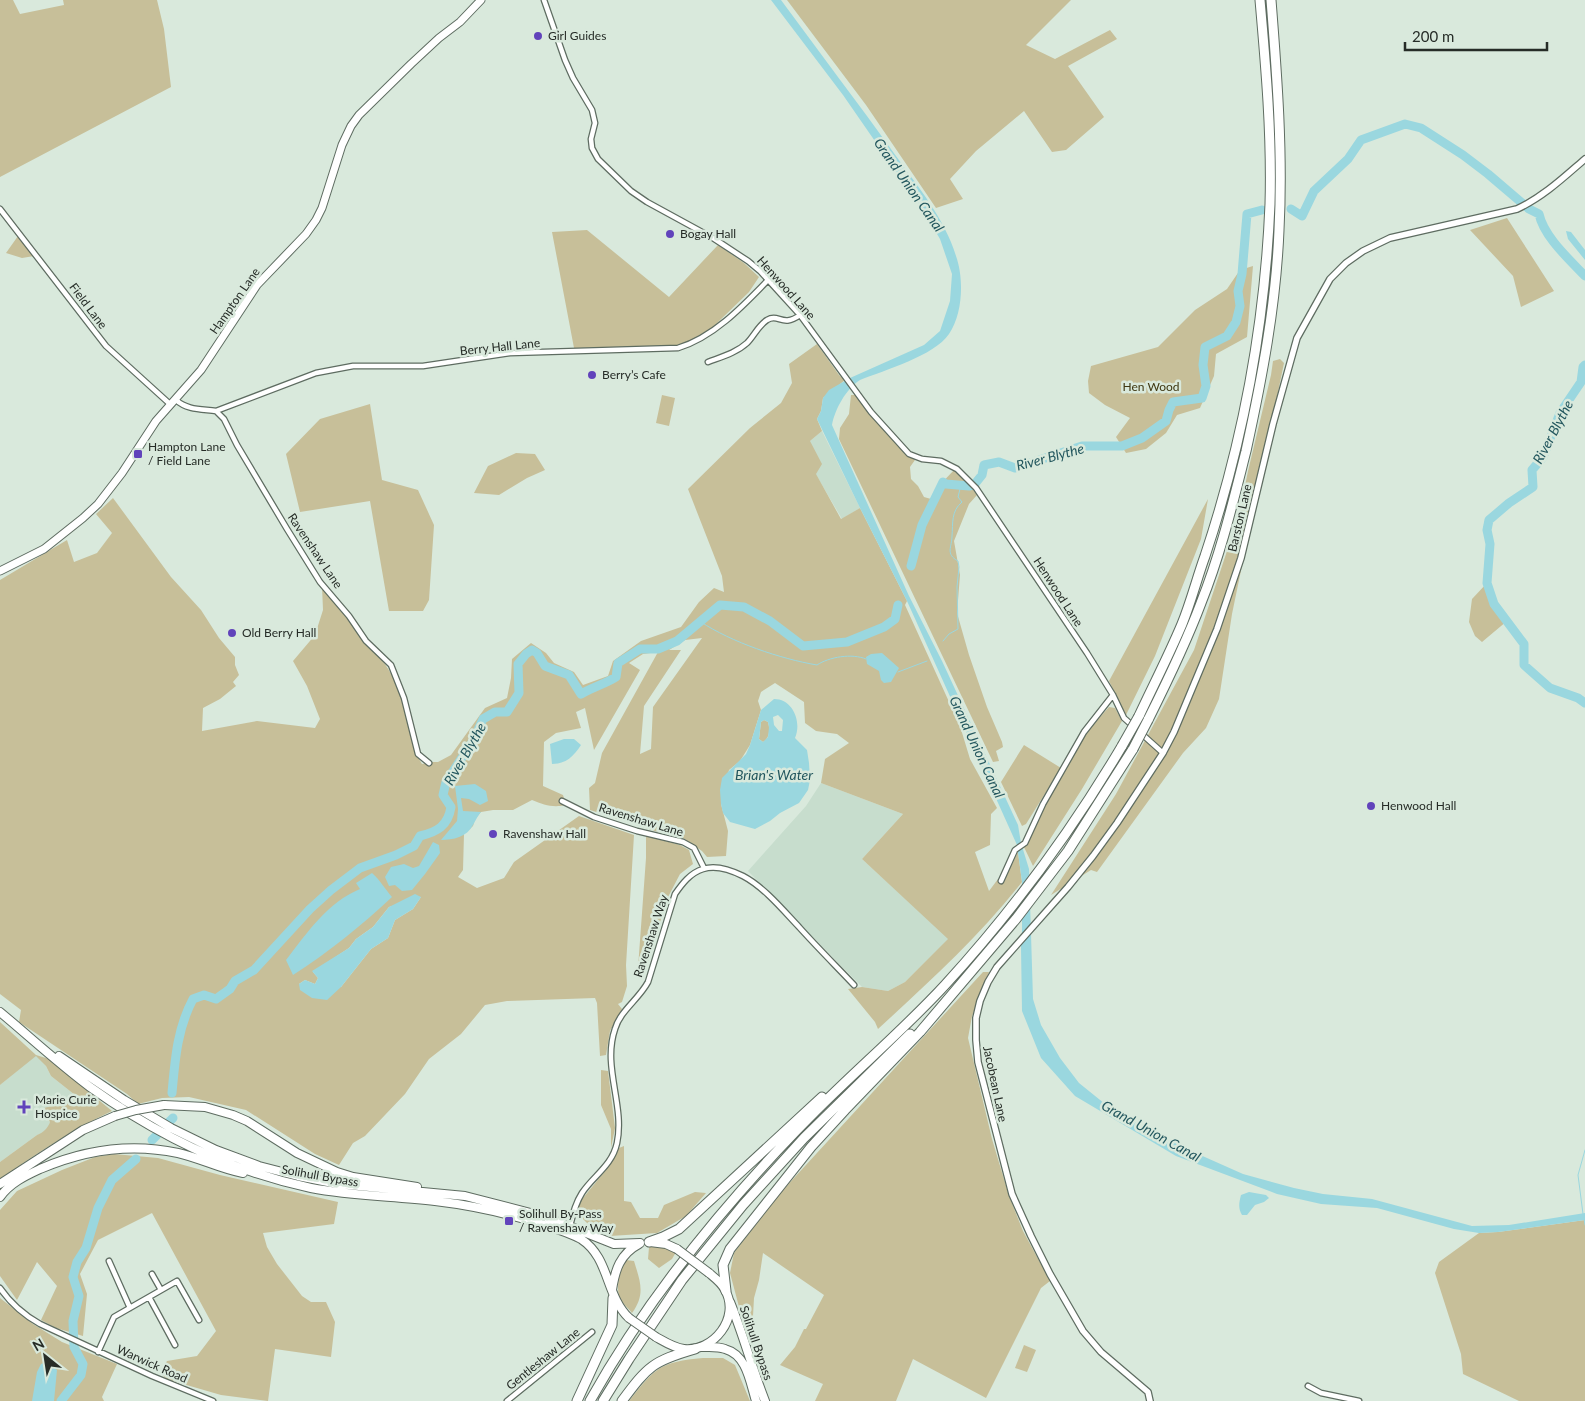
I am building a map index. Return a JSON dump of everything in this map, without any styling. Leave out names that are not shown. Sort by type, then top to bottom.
[{"type":"highway","points":[[590,1401],[630,1334],[674,1272],[736,1196],[796,1130],[943,987],[1011,908],[1085,807],[1139,716],[1182,622],[1221,506],[1244,417],[1256,349],[1264,283],[1270,202],[1268,98],[1260,0]]},
{"type":"highway","points":[[726,1291],[722,1268],[726,1257],[760,1210],[811,1147],[920,1032],[1016,919],[1043,885],[1092,816],[1133,750],[1202,602],[1231,512],[1259,394],[1275,294],[1280,231],[1280,140],[1271,0]]},
{"type":"highway","points":[[603,1401],[682,1280],[743,1204],[804,1138],[950,994],[988,952]]},
{"type":"highway","points":[[645,1243],[671,1233],[690,1218],[970,957]]},
{"type":"highway","points":[[577,1401],[612,1324],[613,1295]]},
{"type":"highway","points":[[622,1401],[642,1376],[658,1362],[670,1356],[698,1348]]},
{"type":"main road","name":"Hampton Lane","points":[[0,570],[44,549],[98,504],[117,480],[156,421],[201,370],[257,285],[306,234],[316,220],[322,208],[342,145],[351,126],[411,64],[439,38],[460,22],[480,0]]},
{"type":"main road","name":"Solihull Bypass","points":[[0,1012],[88,1086],[146,1124],[190,1148],[268,1178],[312,1188],[357,1195],[434,1201],[467,1206],[519,1218],[559,1230],[580,1239],[589,1246],[601,1262],[613,1295]]},
{"type":"main road","name":"Solihull Bypass","points":[[28,1035],[86,1076],[152,1118],[238,1159],[278,1171],[338,1184],[465,1196],[511,1207],[570,1226],[614,1244],[645,1243]]},
{"type":"main road","points":[[0,1184],[83,1130],[114,1116],[164,1105],[205,1107],[233,1115],[247,1121],[297,1153],[337,1172],[354,1177],[465,1196]]},
{"type":"main road","points":[[0,1197],[16,1181],[30,1173],[75,1156],[108,1149],[159,1150],[178,1153],[232,1171],[268,1178]]},
{"type":"main road","points":[[645,1243],[666,1244],[677,1249],[719,1281],[726,1291],[729,1300],[727,1320],[720,1333],[713,1340],[698,1348],[680,1348],[656,1337],[621,1310],[613,1295],[614,1274],[629,1250],[645,1243]]},
{"type":"main road","name":"Solihull Bypass","points":[[729,1300],[763,1398]]},
{"type":"main road","name":"Solihull Bypass","points":[[698,1348],[726,1349],[740,1358],[746,1369],[756,1401]]},
{"type":"street","name":"Henwood Lane","points":[[544,0],[565,60],[573,78],[592,110],[595,123],[591,139],[594,154],[639,196],[741,256],[769,280],[800,315],[871,412],[909,454],[922,459],[941,461],[957,469],[974,485],[1113,695]]},
{"type":"street","name":"Barston Lane","points":[[1163,753],[1174,732],[1218,629],[1241,558],[1273,424],[1297,338],[1330,279],[1346,263],[1363,251],[1390,238],[1516,209],[1533,201],[1585,159]]},
{"type":"street","name":"Field Lane","points":[[0,209],[106,346],[174,402]]},
{"type":"street","name":"Berry Hall Lane","points":[[216,410],[316,373],[353,366],[423,366],[510,353],[678,348],[706,336],[749,300],[769,280]]},
{"type":"street","points":[[708,362],[742,348],[767,320],[776,318],[788,322],[800,315]]},
{"type":"street","points":[[174,402],[196,409],[216,410]]},
{"type":"street","name":"Ravenshaw Lane","points":[[216,410],[224,419],[237,445],[320,582],[349,616],[366,641],[391,665],[404,698],[418,754],[429,764]]},
{"type":"street","points":[[1001,881],[1015,850],[1025,843],[1043,804],[1084,732],[1113,695],[1124,718],[1163,753]]},
{"type":"street","name":"Jacobean Lane","points":[[1150,1401],[1148,1392],[1101,1352],[1083,1332],[1050,1274],[1012,1194],[978,1062],[976,1018],[980,1001],[997,966],[1068,887],[1093,856],[1163,753]]},
{"type":"street","name":"Ravenshaw Lane","points":[[562,801],[594,817],[683,842],[694,848],[704,868]]},
{"type":"street","points":[[704,868],[722,869],[744,876],[777,903],[854,986]]},
{"type":"street","name":"Ravenshaw Way","points":[[570,1226],[578,1200],[607,1164],[617,1143],[617,1110],[610,1057],[610,1045],[614,1029],[618,1021],[642,994],[648,982],[674,894],[682,883],[704,868]]},
{"type":"street","points":[[109,1261],[130,1308]]},
{"type":"street","points":[[152,1274],[161,1290]]},
{"type":"street","points":[[98,1352],[114,1317],[177,1281],[199,1320]]},
{"type":"street","name":"Warwick Road","points":[[0,1288],[25,1315],[98,1352],[213,1401]]},
{"type":"street","points":[[149,1297],[175,1345]]},
{"type":"street","name":"Gentleshaw Lane","points":[[507,1401],[592,1332]]},
{"type":"street","points":[[1308,1386],[1322,1393],[1359,1401]]},
{"type":"shaded area","points":[[822,431],[860,508],[842,519],[815,473],[810,441]]},
{"type":"shaded area","points":[[821,783],[903,814],[862,859],[949,939],[905,982],[888,991],[862,987],[748,871],[806,806]]},
{"type":"shaded area","name":"Marie Curie Hospice","points":[[36,1055],[46,1066],[51,1076],[75,1095],[74,1100],[55,1104],[42,1112],[50,1122],[49,1127],[0,1162],[0,1085]]},
{"type":"green space","points":[[0,0],[13,0],[20,14],[64,5],[63,0],[157,0],[164,29],[171,87],[0,177]]},
{"type":"green space","points":[[787,0],[1071,0],[1026,45],[1055,59],[1110,30],[1117,39],[1068,66],[1104,117],[1066,150],[1052,152],[1024,111],[976,151],[950,179],[963,199],[936,208],[866,105]]},
{"type":"green space","points":[[1507,218],[1554,291],[1521,307],[1513,276],[1470,230]]},
{"type":"green space","points":[[587,230],[669,297],[718,245],[744,263],[759,277],[749,292],[696,341],[673,347],[574,348],[552,232]]},
{"type":"green space","points":[[18,236],[34,256],[22,258],[6,253]]},
{"type":"green space","name":"Hen Wood","points":[[1253,266],[1247,337],[1216,354],[1214,376],[1200,408],[1177,415],[1166,433],[1146,449],[1126,453],[1116,437],[1130,418],[1105,405],[1089,393],[1088,381],[1091,366],[1158,347],[1195,310],[1227,289],[1240,270]]},
{"type":"green space","points":[[817,344],[839,375],[845,380],[823,398],[821,411],[817,419],[822,431],[810,441],[822,464],[816,474],[841,519],[860,508],[907,601],[905,605],[960,726],[970,759],[997,808],[991,814],[990,845],[975,852],[989,891],[998,879],[1003,882],[1018,852],[1022,882],[971,940],[878,1029],[875,1022],[848,989],[862,987],[888,991],[905,982],[948,939],[862,859],[903,814],[821,783],[825,759],[849,743],[837,734],[816,731],[805,723],[804,702],[775,683],[761,692],[758,701],[761,710],[750,745],[740,761],[729,770],[721,804],[728,831],[726,856],[707,857],[702,851],[683,838],[590,810],[589,788],[595,783],[602,753],[658,652],[643,654],[629,663],[640,670],[594,750],[585,708],[576,712],[581,728],[556,733],[544,742],[543,786],[563,795],[566,805],[549,806],[532,800],[513,810],[481,812],[475,819],[473,826],[464,834],[463,870],[458,877],[477,888],[504,878],[514,862],[579,816],[634,835],[626,965],[627,986],[622,1002],[618,1004],[622,1009],[610,1031],[606,1055],[600,1056],[597,1003],[595,998],[507,1001],[485,1005],[461,1034],[429,1059],[405,1094],[365,1136],[353,1143],[339,1165],[315,1154],[246,1110],[189,1097],[162,1098],[138,1104],[127,1094],[19,1022],[21,1010],[0,994],[0,580],[67,540],[74,562],[97,553],[112,533],[96,514],[113,498],[171,577],[201,610],[219,638],[235,657],[235,665],[239,675],[233,682],[236,686],[220,699],[203,708],[202,731],[257,721],[315,728],[320,719],[307,686],[293,661],[315,635],[323,610],[322,586],[392,675],[402,701],[416,754],[422,764],[438,762],[451,755],[485,708],[507,698],[512,659],[531,643],[546,653],[554,663],[574,672],[583,685],[608,676],[613,661],[641,641],[681,627],[699,602],[714,588],[724,592],[722,576],[688,489],[750,428],[781,403],[792,383],[789,364]],"holes":[[[702,638],[653,707],[651,749],[640,754],[644,706],[681,650],[669,650],[685,640]],[[421,897],[413,909],[395,920],[388,938],[371,949],[341,987],[299,984],[305,980],[315,984],[318,978],[313,972],[349,948],[356,939],[373,927],[389,907]]]},
{"type":"green space","points":[[1280,359],[1284,363],[1232,614],[1219,699],[1206,728],[1183,753],[1097,872],[1091,870],[1051,895],[1116,794],[1194,650],[1239,515],[1273,361]]},
{"type":"green space","points":[[662,395],[675,398],[669,426],[656,423]]},
{"type":"green space","points":[[851,395],[857,395],[915,460],[910,467],[911,479],[918,486],[924,497],[931,499],[936,489],[954,470],[977,495],[969,504],[954,541],[960,575],[957,613],[987,707],[1002,742],[1003,747],[996,751],[999,761],[993,762],[839,439],[840,428],[849,414]]},
{"type":"green space","points":[[370,404],[382,480],[418,490],[434,525],[429,600],[423,611],[389,611],[370,501],[300,512],[286,454],[320,419]]},
{"type":"green space","points":[[516,453],[535,454],[545,470],[527,478],[499,495],[474,493],[488,466]]},
{"type":"green space","points":[[1208,499],[1201,539],[1155,656],[1126,715],[1109,681]]},
{"type":"green space","points":[[1487,583],[1494,604],[1507,621],[1482,642],[1475,636],[1469,622],[1472,599]]},
{"type":"green space","points":[[1109,707],[1115,708],[1122,721],[1033,866],[1024,847],[1047,801],[1086,733]]},
{"type":"green space","points":[[764,720],[768,722],[769,730],[767,738],[763,742],[759,739],[761,722]]},
{"type":"green space","points":[[1024,745],[1061,768],[1026,824],[1022,826],[1001,782]]},
{"type":"green space","points":[[646,836],[680,845],[689,850],[693,864],[680,874],[667,899],[645,972],[638,968]]},
{"type":"green space","points":[[983,972],[989,972],[972,1016],[968,1038],[992,1139],[1009,1196],[1023,1231],[1050,1281],[1041,1288],[986,1398],[913,1359],[896,1401],[815,1401],[823,1384],[780,1365],[795,1347],[824,1295],[763,1253],[754,1298],[753,1316],[749,1323],[746,1323],[742,1318],[730,1273],[734,1253],[772,1202]]},
{"type":"green space","points":[[0,1022],[36,1055],[49,1059],[112,1111],[54,1143],[0,1179],[0,1162],[43,1132],[48,1126],[50,1122],[41,1109],[70,1102],[74,1100],[75,1095],[51,1076],[46,1066],[36,1056],[0,1085]]},
{"type":"green space","points":[[601,1070],[608,1071],[615,1128],[611,1148],[611,1129],[601,1105]]},
{"type":"green space","points":[[624,1146],[624,1201],[631,1202],[640,1218],[658,1218],[664,1205],[695,1192],[706,1193],[686,1216],[657,1233],[610,1236],[590,1226],[576,1212],[578,1204],[606,1170],[619,1148]]},
{"type":"green space","points":[[114,1154],[158,1158],[220,1175],[338,1202],[334,1224],[263,1233],[267,1247],[277,1264],[302,1296],[311,1302],[326,1302],[335,1322],[331,1357],[275,1349],[268,1401],[221,1395],[166,1379],[160,1372],[167,1361],[197,1356],[216,1331],[152,1213],[98,1240],[80,1274],[87,1294],[83,1336],[56,1328],[41,1320],[57,1286],[37,1262],[17,1300],[0,1276],[0,1210],[17,1191],[95,1157]]},
{"type":"green space","points":[[1585,1220],[1585,1401],[1519,1401],[1463,1374],[1461,1354],[1435,1273],[1439,1262],[1479,1233]]},
{"type":"green space","points":[[659,1245],[676,1252],[672,1259],[659,1268],[648,1259],[649,1247]]},
{"type":"green space","points":[[626,1260],[634,1261],[640,1287],[639,1300],[632,1313],[621,1300],[618,1291],[619,1277]]},
{"type":"green space","points":[[0,1298],[33,1324],[62,1342],[117,1364],[102,1397],[104,1401],[0,1401]]},
{"type":"green space","points":[[1024,1345],[1036,1350],[1027,1372],[1015,1368]]},
{"type":"green space","points":[[703,1358],[723,1358],[735,1365],[750,1401],[629,1401],[646,1380],[660,1368],[668,1364]]},
{"type":"water","name":"Grand Union Canal","points":[[771,0],[781,0],[922,192],[945,229],[959,265],[961,296],[954,326],[949,334],[942,342],[921,356],[860,380],[842,400],[832,425],[909,596],[942,661],[1018,825],[1029,869],[1033,999],[1041,1025],[1060,1058],[1079,1083],[1110,1108],[1189,1150],[1243,1174],[1323,1194],[1372,1199],[1472,1226],[1509,1225],[1585,1213],[1585,1220],[1479,1233],[1454,1229],[1377,1208],[1321,1204],[1277,1194],[1176,1156],[1075,1096],[1041,1058],[1022,1011],[1022,882],[1017,845],[907,601],[817,419],[821,411],[823,398],[829,390],[850,378],[924,345],[940,331],[950,301],[952,274],[940,239],[924,212],[843,95]]},
{"type":"water","points":[[1566,231],[1571,232],[1585,250],[1585,260],[1568,239]]},
{"type":"water","points":[[882,653],[899,668],[891,682],[884,683],[881,680],[879,671],[867,664],[866,657],[871,654]]},
{"type":"water","name":"Brian's Water","points":[[774,699],[781,700],[791,707],[797,725],[795,738],[807,750],[810,780],[808,790],[799,803],[755,829],[730,822],[723,813],[720,790],[722,778],[746,754],[761,710]],"holes":[[[778,715],[783,720],[782,731],[779,731],[774,725],[773,717]],[[764,720],[768,722],[769,727],[768,737],[763,742],[759,739],[761,722]]]},
{"type":"water","points":[[564,739],[574,739],[581,745],[569,759],[561,763],[552,764],[550,744]]},
{"type":"water","points":[[475,784],[486,791],[488,801],[480,805],[469,799],[461,798],[463,811],[481,812],[470,829],[463,835],[441,840],[457,821],[458,809],[455,786]]},
{"type":"water","points":[[433,842],[439,845],[440,853],[412,890],[402,891],[395,885],[389,886],[385,877],[391,867],[404,864],[413,868],[419,866]]},
{"type":"water","points":[[372,873],[392,897],[344,938],[293,975],[286,960],[302,939],[328,910],[348,895],[360,889],[356,883]]},
{"type":"water","points":[[415,894],[421,897],[413,909],[395,920],[388,938],[371,949],[341,987],[327,1000],[312,998],[300,990],[299,984],[305,980],[315,984],[318,978],[312,971],[349,948],[356,939],[373,927],[389,907]]},
{"type":"water","points":[[1249,1192],[1266,1195],[1269,1198],[1255,1205],[1247,1215],[1242,1215],[1239,1205],[1241,1195]]},
{"type":"water","points":[[44,1363],[57,1370],[54,1401],[32,1401],[37,1372],[41,1364]]},
{"type":"waterway","name":"River Blythe","points":[[1291,209],[1302,216],[1314,191],[1348,159],[1361,140],[1405,124],[1421,128],[1463,155],[1529,209],[1539,214],[1546,231],[1585,276]]},
{"type":"waterway","name":"River Blythe","points":[[911,566],[922,525],[943,482],[946,484],[974,485],[982,475],[984,465],[999,462],[1015,468],[1082,446],[1122,446],[1142,438],[1166,421],[1173,402],[1202,398],[1206,386],[1203,365],[1205,347],[1227,336],[1236,322],[1240,306],[1238,291],[1242,274],[1247,214],[1262,210]]},
{"type":"waterway","name":"River Blythe","points":[[1585,365],[1581,382],[1560,413],[1543,457],[1532,470],[1533,487],[1509,503],[1489,520],[1487,530],[1490,544],[1487,583],[1494,604],[1524,644],[1524,665],[1550,688],[1578,698],[1585,703]]},
{"type":"waterway","points":[[943,641],[949,634],[958,629],[957,587],[959,567],[958,561],[952,556],[950,550],[954,513],[962,502],[958,497],[961,485]]},
{"type":"waterway","name":"River Blythe","points":[[172,1093],[180,1033],[193,999],[204,995],[216,999],[230,989],[235,981],[254,970],[310,909],[331,890],[360,868],[396,855],[414,846],[420,836],[441,827],[450,814],[451,807],[443,795],[446,782],[473,741],[483,719],[495,712],[507,712],[519,693],[518,664],[526,654],[532,650],[537,653],[545,666],[569,675],[581,694],[616,677],[618,663],[640,649],[658,649],[677,641],[720,605],[744,607],[770,621],[803,646],[847,642],[884,627],[895,619],[898,605]]},
{"type":"waterway","points":[[701,622],[741,643],[803,662],[817,665],[834,658],[848,656],[866,659]]},
{"type":"waterway","points":[[898,672],[927,661]]},
{"type":"waterway","name":"River Blythe","points":[[169,1122],[173,1118]]},
{"type":"waterway","points":[[152,1140],[157,1135]]},
{"type":"waterway","points":[[1583,1214],[1578,1175],[1585,1150]]},
{"type":"waterway","points":[[61,1401],[81,1375],[83,1364],[74,1347],[73,1321],[79,1296],[73,1277],[77,1262],[86,1248],[98,1208],[112,1180],[136,1159]]},
{"type":"waterway","points":[[1584,1218],[1585,1225]]},
{"type":"place","name":"Girl Guides","points":[[538,36]]},
{"type":"place","name":"Bogay Hall","points":[[670,234]]},
{"type":"place","name":"Berry’s Cafe","points":[[592,375]]},
{"type":"place","name":"Hampton Lane / Field Lane","points":[[138,454]]},
{"type":"place","name":"Old Berry Hall","points":[[232,633]]},
{"type":"place","name":"Henwood Hall","points":[[1371,806]]},
{"type":"place","name":"Ravenshaw Hall","points":[[493,834]]},
{"type":"place","name":"Marie Curie Hospice","points":[[24,1107]]},
{"type":"place","name":"Solihull By-Pass / Ravenshaw Way","points":[[509,1221]]}]
